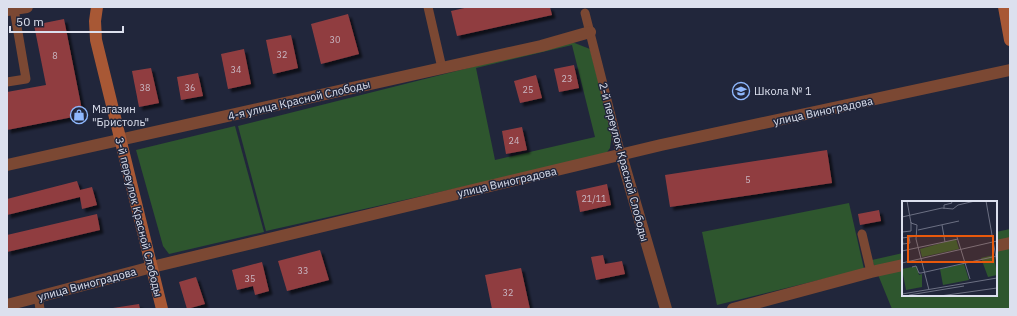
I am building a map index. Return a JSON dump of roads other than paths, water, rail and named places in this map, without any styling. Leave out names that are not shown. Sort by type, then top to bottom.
[{"type":"street","points":[[11,10],[27,7]]},
{"type":"street","name":"3-й переулок Красной Слободы","points":[[97,7],[95,21],[96,40],[162,309]]},
{"type":"street","points":[[1004,7],[1010,40]]},
{"type":"street","name":"4-я улица Красной Слободы","points":[[7,165],[541,46],[590,32]]},
{"type":"street","name":"улица Виноградова","points":[[7,305],[39,303],[152,266],[661,145],[1010,70]]},
{"type":"street","name":"2-й переулок Красной Слободы","points":[[621,155],[666,309]]},
{"type":"street","points":[[997,246],[1010,243]]},
{"type":"street","points":[[733,309],[871,272],[902,265]]},
{"type":"lane","points":[[428,7],[442,68]]},
{"type":"lane","points":[[7,82],[26,79],[11,10]]},
{"type":"lane","name":"2-й переулок Красной Слободы","points":[[585,13],[621,155]]},
{"type":"lane","points":[[862,234],[871,272]]},
{"type":"place","name":"Школа № 1","points":[[741,91]]},
{"type":"place","name":"Магазин \"Бристоль\"","points":[[79,115]]}]
